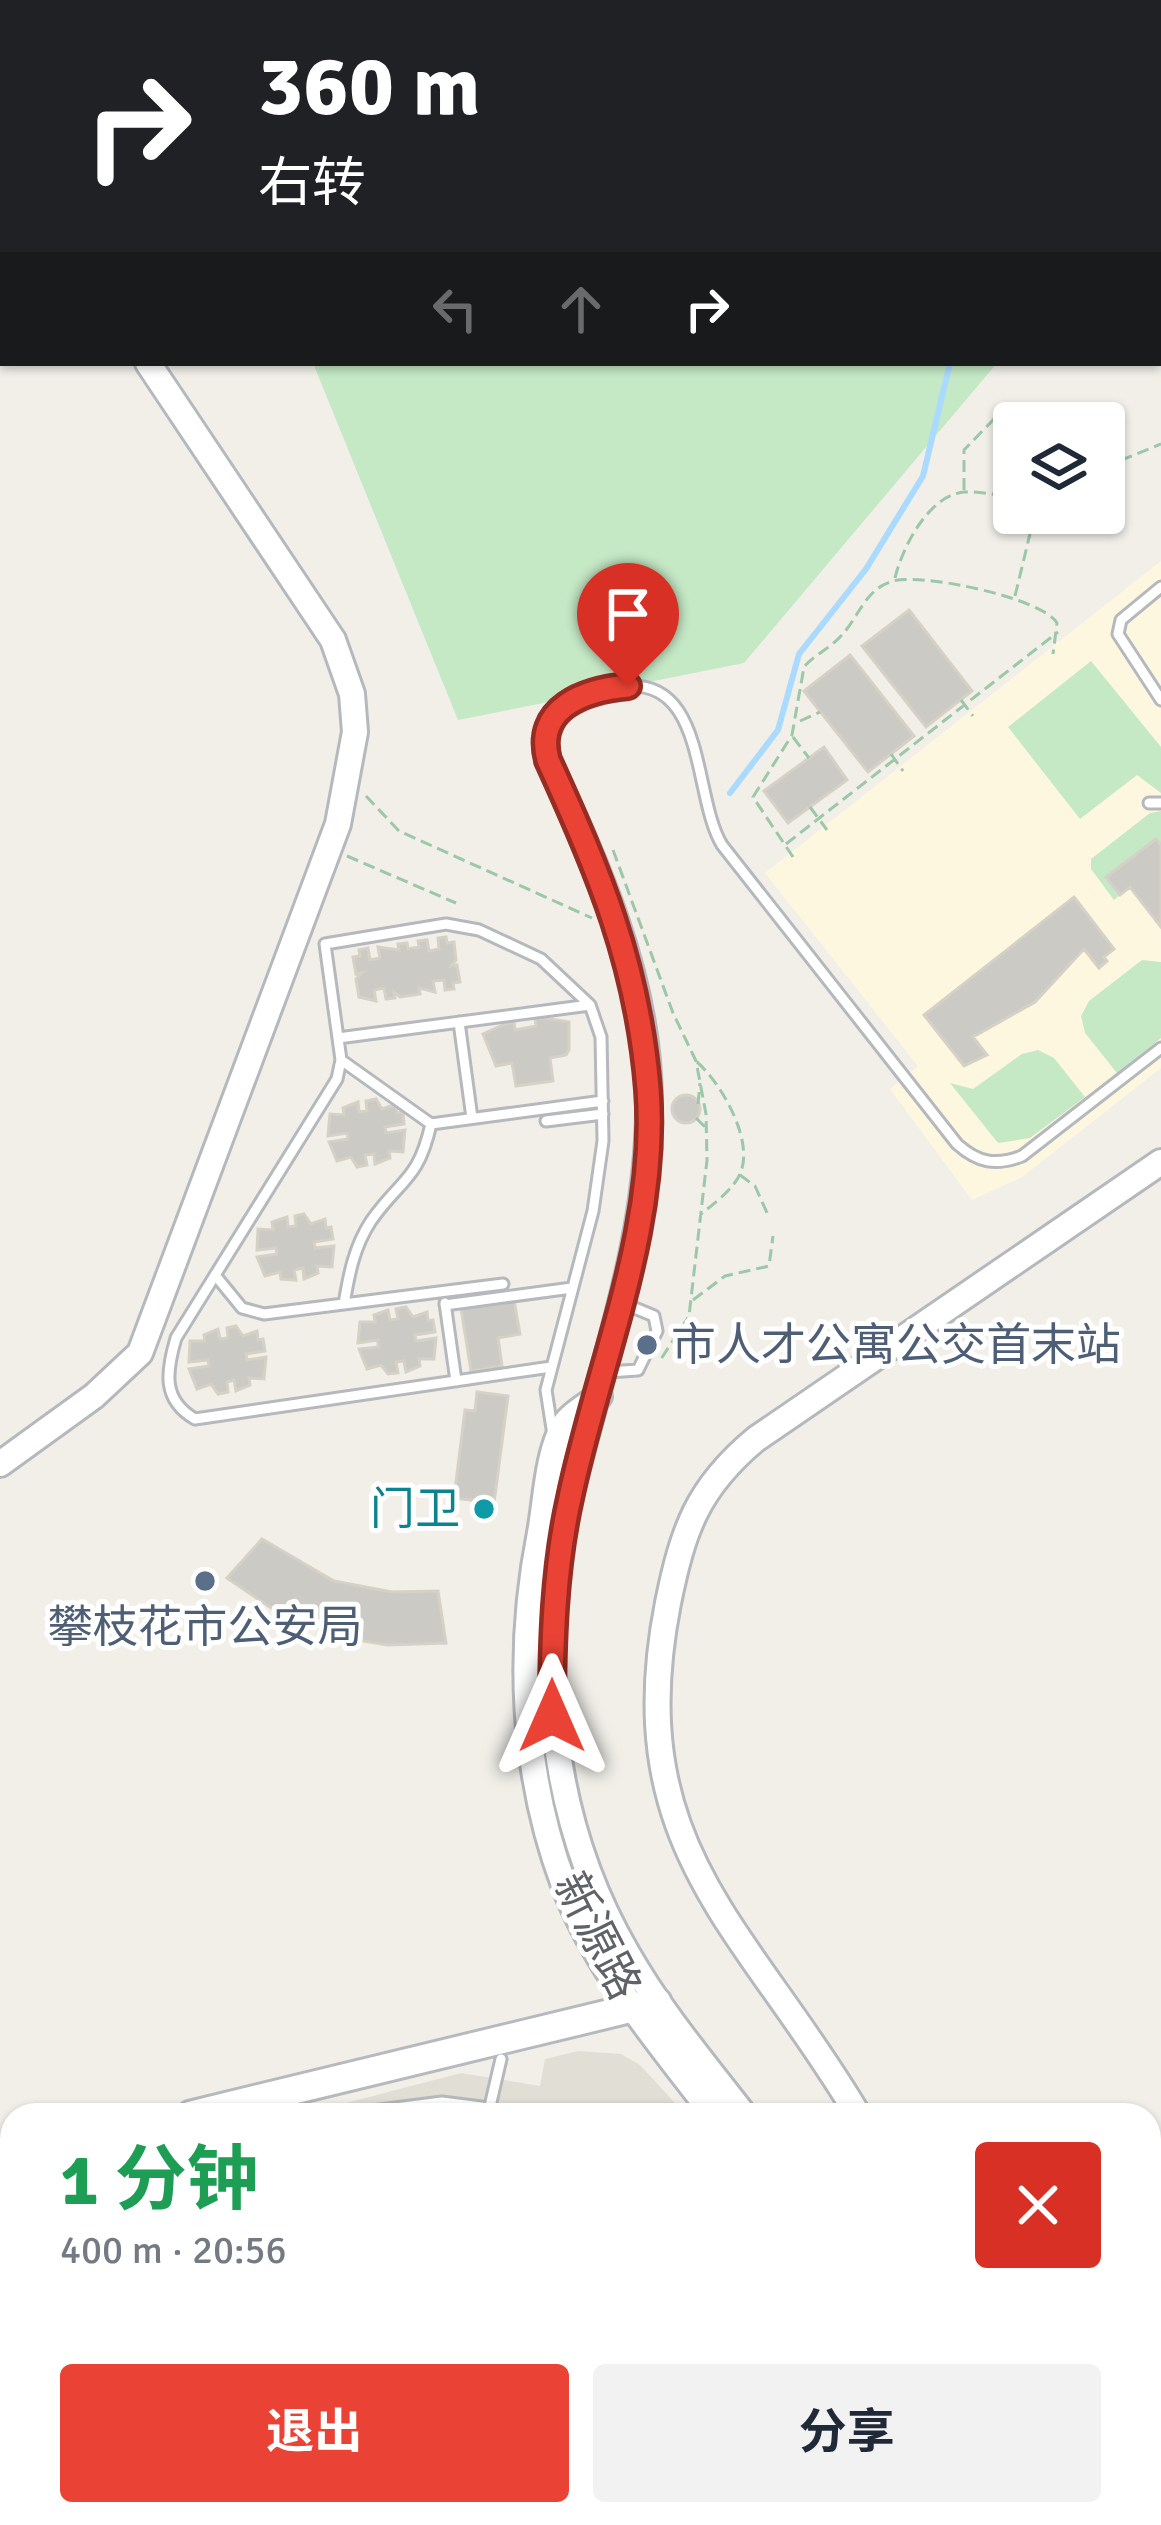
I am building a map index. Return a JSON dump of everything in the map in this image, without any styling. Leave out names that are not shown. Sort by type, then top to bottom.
[{"type":"main road","points":[[241,2103],[645,2005]]},
{"type":"street","points":[[0,1464],[94,1396],[140,1353],[329,849],[352,772],[352,694],[333,640],[150,366]]},
{"type":"street","name":"新源路","points":[[548,760],[622,931],[649,1093],[647,1158],[622,1303],[569,1499],[553,1630],[552,1716],[564,1796],[592,1886],[645,2005],[733,2103]]},
{"type":"street","points":[[850,2103],[711,1898],[678,1833],[660,1767],[655,1700],[679,1549],[697,1505],[720,1469],[756,1439],[1161,1162]]},
{"type":"street","name":"新源路","points":[[602,1383],[565,1424],[556,1452],[530,1598],[525,1651],[529,1735],[565,1888],[706,2103]]},
{"type":"lane","points":[[1160,696],[1118,634],[1121,620],[1161,587]]},
{"type":"lane","points":[[548,760],[546,723],[569,703],[628,686],[670,702],[690,730],[709,817],[722,845],[957,1144],[980,1161],[994,1163],[1022,1156],[1161,1048]]},
{"type":"lane","points":[[551,1367],[195,1419],[177,1408],[169,1388],[176,1338],[337,1079],[341,1060],[325,944],[446,924],[479,930],[541,959],[590,1005],[602,1037],[603,1114],[593,1211],[545,1390],[556,1452]]},
{"type":"lane","points":[[338,1039],[590,1005]]},
{"type":"lane","points":[[458,1022],[472,1118]]},
{"type":"lane","points":[[341,1060],[431,1124],[603,1101]]},
{"type":"lane","points":[[546,1121],[603,1114]]},
{"type":"lane","points":[[344,1304],[352,1256],[373,1218],[404,1188],[423,1159],[431,1124]]},
{"type":"lane","points":[[215,1275],[242,1308],[264,1314],[503,1284]]},
{"type":"lane","points":[[445,1305],[572,1288]]},
{"type":"lane","points":[[443,1292],[456,1381]]},
{"type":"lane","points":[[602,1383],[638,1370],[657,1331],[653,1316],[622,1303]]},
{"type":"lane","points":[[491,2103],[501,2059]]},
{"type":"path","points":[[964,492],[964,451],[993,420]]},
{"type":"path","points":[[1125,459],[1161,444]]},
{"type":"path","points":[[895,580],[905,541],[950,497],[964,492],[993,495]]},
{"type":"path","points":[[1015,598],[1030,534]]},
{"type":"path","points":[[793,856],[753,797],[792,735],[808,662],[839,638],[872,593],[895,580],[947,580],[977,593],[1015,598],[1049,611],[1059,631],[1052,654]]},
{"type":"path","points":[[785,845],[1059,631]]},
{"type":"path","points":[[962,703],[973,716]]},
{"type":"path","points":[[796,723],[820,712]]},
{"type":"path","points":[[792,735],[808,758]]},
{"type":"path","points":[[893,757],[903,771]]},
{"type":"path","points":[[352,772],[372,805],[399,831],[622,931]]},
{"type":"path","points":[[810,807],[827,830]]},
{"type":"path","points":[[329,849],[456,903]]},
{"type":"path","points":[[696,1061],[708,1071],[735,1121],[743,1155],[740,1175],[698,1216]]},
{"type":"path","points":[[698,1103],[700,1082]]},
{"type":"path","points":[[696,1118],[706,1128]]},
{"type":"path","points":[[740,1175],[755,1186],[768,1215]]},
{"type":"path","points":[[692,1301],[725,1276],[764,1270],[772,1260],[772,1236]]},
{"type":"shaded area","points":[[1161,561],[1161,1068],[1022,1177],[972,1200],[890,1089],[918,1066],[765,873]]},
{"type":"shaded area","points":[[578,2051],[621,2054],[640,2065],[675,2103],[346,2103],[461,2073],[540,2086],[545,2059]]},
{"type":"green space","points":[[314,366],[994,366],[744,663],[458,720]]},
{"type":"green space","points":[[1091,661],[1161,747],[1161,793],[1137,775],[1080,819],[1008,727]]},
{"type":"green space","points":[[1161,811],[1161,845],[1156,839],[1106,876],[1120,895],[1114,900],[1091,869],[1091,859],[1150,813]]},
{"type":"green space","points":[[1142,960],[1161,962],[1161,1038],[1117,1073],[1085,1033],[1081,1016],[1089,1001]]},
{"type":"green space","points":[[1038,1050],[1054,1058],[1085,1097],[1030,1138],[998,1143],[950,1083],[973,1089],[1022,1054]]},
{"type":"building","points":[[909,610],[972,691],[926,727],[862,646]]},
{"type":"building","points":[[850,655],[914,736],[868,772],[804,691]]},
{"type":"building","points":[[824,747],[847,780],[788,823],[764,791]]},
{"type":"building","points":[[1156,839],[1161,845],[1161,927],[1130,887],[1120,895],[1106,877]]},
{"type":"building","points":[[1074,897],[1114,949],[1104,957],[1107,961],[1099,968],[1084,949],[1035,1002],[973,1037],[987,1055],[964,1066],[924,1015]]},
{"type":"building","points":[[446,937],[447,943],[454,942],[456,960],[451,966],[457,965],[460,982],[453,983],[454,989],[445,990],[444,980],[433,981],[435,992],[419,988],[420,994],[400,997],[394,992],[395,998],[386,999],[384,988],[374,990],[376,1001],[359,997],[356,979],[362,973],[356,974],[353,957],[360,956],[359,950],[368,948],[370,960],[380,958],[378,947],[399,950],[398,944],[407,943],[408,949],[427,940],[429,951],[439,949],[438,938]]},
{"type":"building","points":[[535,1019],[569,1022],[569,1050],[550,1058],[553,1081],[516,1086],[512,1063],[496,1066],[483,1034],[514,1022],[515,1030],[536,1026]]},
{"type":"building","points":[[686,1095],[696,1099],[700,1109],[696,1119],[686,1123],[676,1119],[672,1109],[676,1099]]},
{"type":"building","points":[[376,1099],[382,1109],[396,1104],[397,1113],[403,1112],[404,1124],[385,1127],[386,1133],[405,1130],[403,1152],[389,1151],[390,1158],[375,1164],[374,1154],[365,1155],[367,1165],[357,1167],[351,1157],[337,1161],[329,1142],[348,1139],[347,1133],[328,1136],[330,1114],[344,1115],[343,1108],[358,1102],[359,1112],[367,1111],[366,1101]]},
{"type":"building","points":[[304,1214],[311,1224],[325,1219],[326,1228],[331,1227],[333,1239],[314,1242],[315,1248],[334,1246],[332,1267],[317,1266],[318,1273],[304,1279],[303,1268],[294,1270],[296,1280],[281,1279],[280,1272],[265,1276],[257,1257],[277,1254],[276,1248],[257,1250],[258,1229],[273,1230],[272,1222],[287,1217],[288,1227],[296,1226],[295,1216]]},
{"type":"building","points":[[514,1300],[520,1334],[498,1338],[502,1366],[471,1371],[461,1308]]},
{"type":"building","points":[[406,1307],[413,1317],[427,1312],[428,1321],[433,1320],[435,1332],[415,1335],[416,1341],[436,1338],[434,1359],[419,1359],[420,1366],[406,1372],[404,1361],[396,1362],[398,1373],[388,1374],[381,1365],[367,1369],[359,1349],[378,1347],[378,1340],[358,1343],[360,1322],[375,1322],[374,1315],[388,1310],[390,1320],[398,1319],[396,1309]]},
{"type":"building","points":[[236,1326],[243,1336],[257,1331],[258,1340],[263,1339],[265,1351],[246,1354],[247,1360],[266,1357],[264,1379],[249,1378],[250,1385],[236,1391],[234,1380],[227,1382],[228,1392],[218,1394],[211,1384],[197,1389],[189,1369],[209,1366],[208,1360],[189,1362],[190,1341],[205,1341],[204,1335],[218,1329],[220,1339],[228,1338],[227,1328]]},
{"type":"building","points":[[477,1392],[508,1396],[494,1503],[454,1498],[465,1410],[475,1411]]},
{"type":"building","points":[[262,1539],[334,1581],[392,1592],[438,1591],[446,1643],[387,1645],[340,1637],[274,1610],[227,1578]]},
{"type":"waterway","points":[[730,793],[778,730],[799,654],[866,569],[923,476],[949,366]]},
{"type":"place","name":"市人才公寓公交首末站","points":[[647,1345]]},
{"type":"place","name":"门卫","points":[[484,1509]]},
{"type":"place","name":"攀枝花市公安局","points":[[205,1581]]},
{"type":"route","points":[[552,1716],[553,1630],[569,1499],[601,1394],[636,1237],[647,1158],[649,1093],[622,931],[548,760],[544,734],[553,714],[569,703],[628,686]]}]
